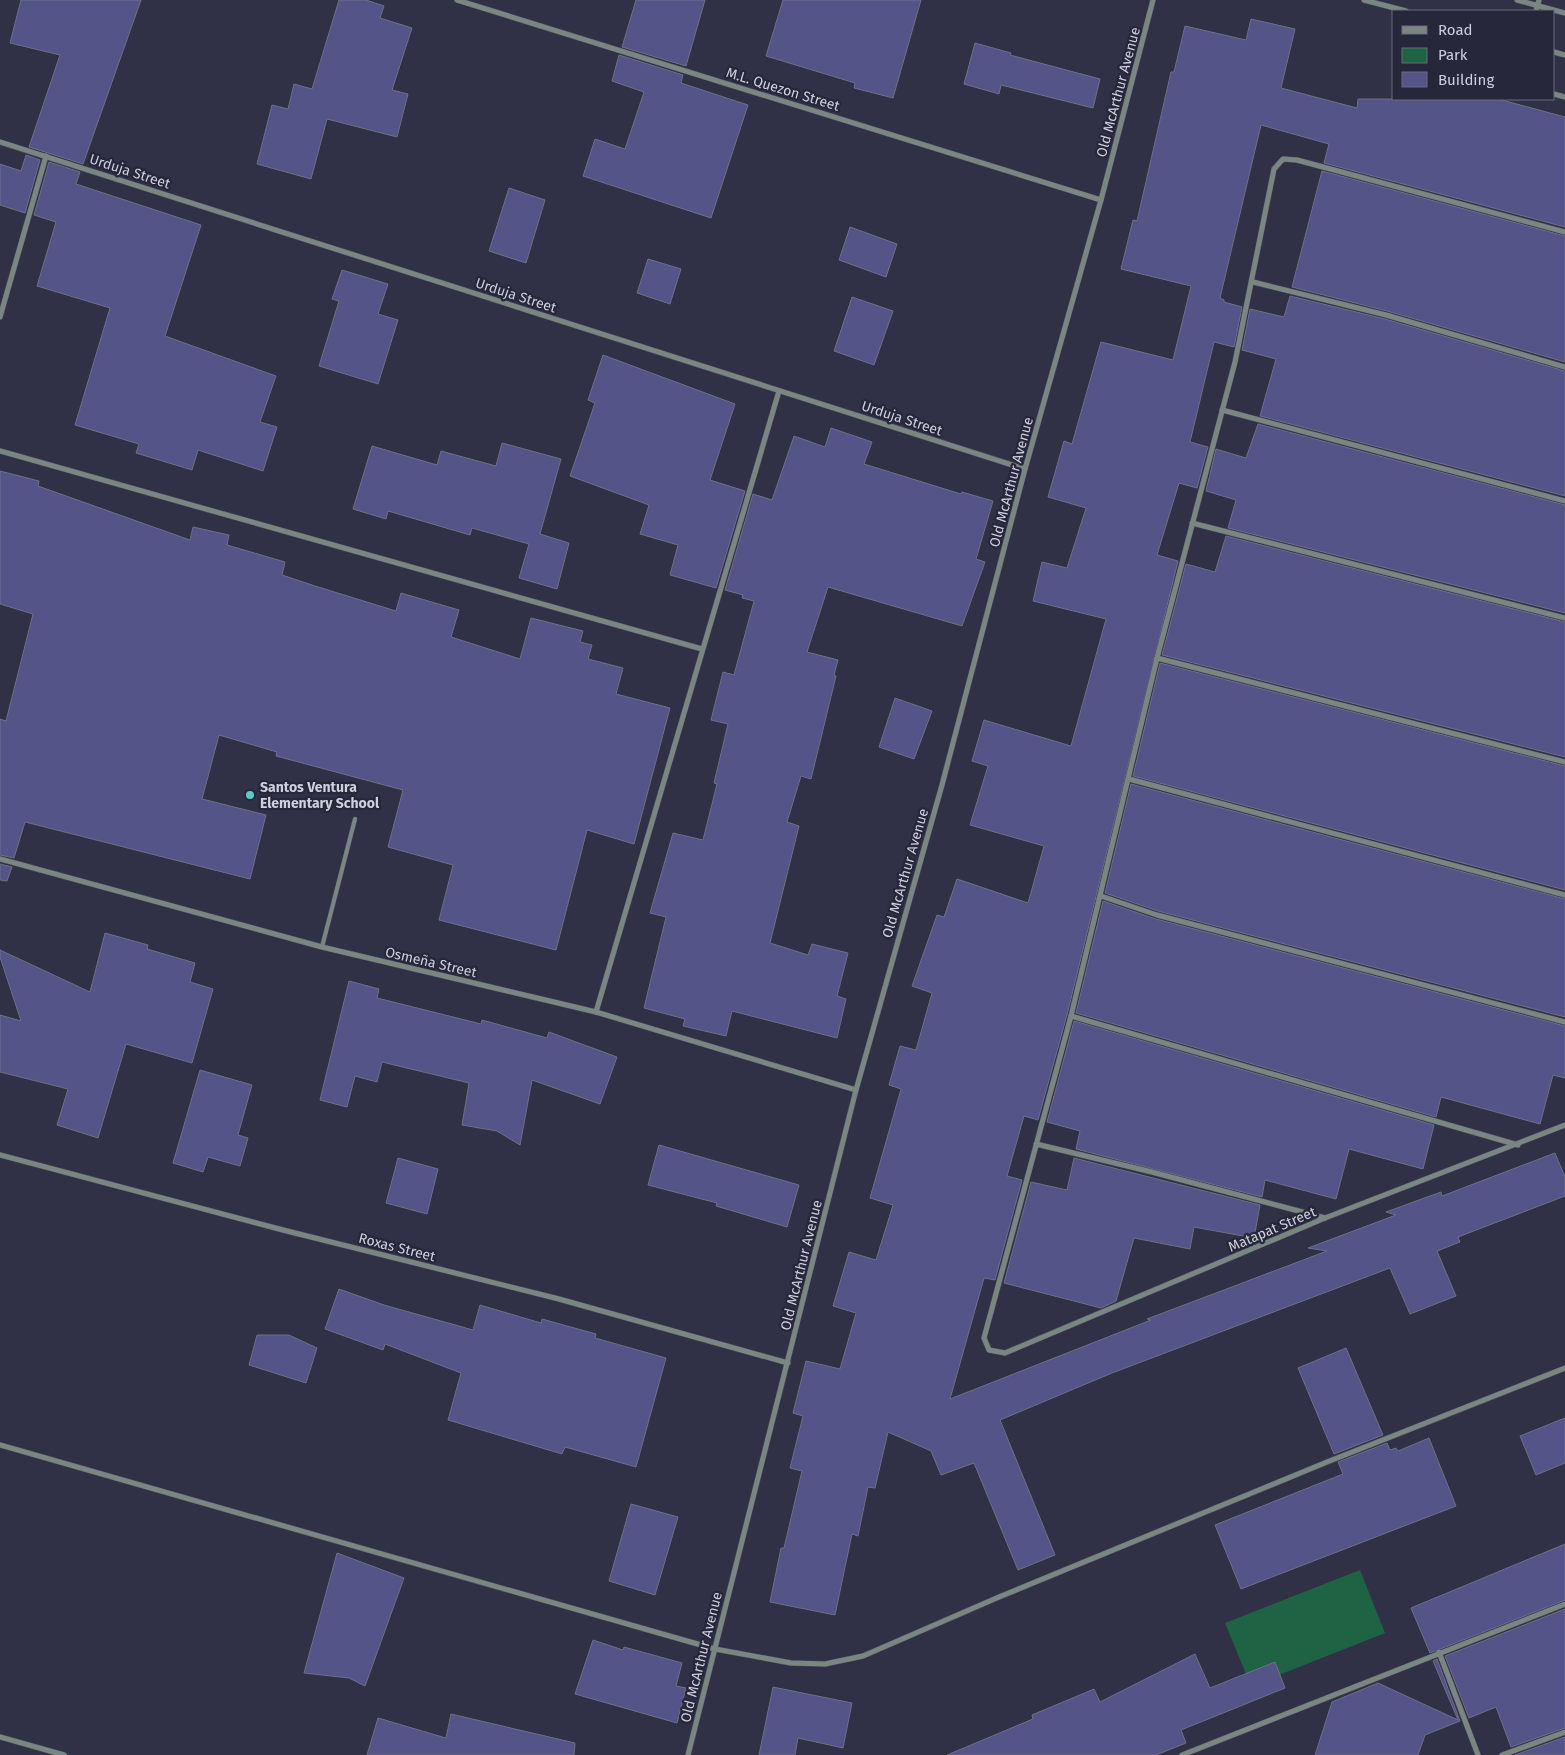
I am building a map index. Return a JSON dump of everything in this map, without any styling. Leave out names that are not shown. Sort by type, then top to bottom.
[{"type":"street","name":"M.L. Quezon Street","points":[[457,0],[1101,200]]},
{"type":"street","name":"Old McArthur Avenue","points":[[688,1755],[856,1090],[942,785],[1025,469],[1101,200],[1153,0]]},
{"type":"street","points":[[1364,0],[1402,10]]},
{"type":"street","points":[[1516,0],[1553,10]]},
{"type":"street","name":"Urduja Street","points":[[0,142],[1025,469]]},
{"type":"street","points":[[0,317],[46,156]]},
{"type":"street","points":[[1326,1218],[1152,1172],[1036,1144],[1072,1016],[1157,658],[1222,410],[1253,282],[1274,169],[1283,159],[1297,160],[1565,232]]},
{"type":"street","points":[[1253,282],[1386,315],[1565,367]]},
{"type":"street","points":[[596,1012],[780,391]]},
{"type":"street","points":[[1222,410],[1565,501]]},
{"type":"street","points":[[0,450],[702,649]]},
{"type":"street","points":[[1192,523],[1565,618]]},
{"type":"street","points":[[1157,658],[1565,762]]},
{"type":"street","points":[[1129,779],[1565,895]]},
{"type":"street","name":"Osmeña Street","points":[[0,859],[322,948],[596,1012],[856,1090]]},
{"type":"street","points":[[1101,896],[1157,915],[1565,1022]]},
{"type":"street","points":[[1072,1016],[1518,1145]]},
{"type":"street","name":"Matapat Street","points":[[1036,1144],[984,1338],[989,1350],[1005,1353],[1326,1218],[1518,1145],[1565,1125]]},
{"type":"street","name":"Roxas Street","points":[[0,1155],[283,1230],[560,1299],[788,1363]]},
{"type":"street","points":[[0,1445],[715,1649],[791,1663],[826,1664],[862,1656],[999,1597],[1326,1462],[1565,1368]]},
{"type":"street","points":[[1182,1755],[1439,1652],[1565,1604]]},
{"type":"street","points":[[1439,1652],[1478,1755]]},
{"type":"street","points":[[1502,1755],[1565,1732]]},
{"type":"street","points":[[0,1737],[64,1755]]},
{"type":"lane","points":[[322,948],[355,818]]},
{"type":"green space","points":[[1360,1570],[1385,1633],[1251,1686],[1225,1623]]},
{"type":"building","points":[[21,0],[141,0],[83,164],[29,147],[60,55],[10,43]]},
{"type":"building","points":[[339,0],[366,0],[384,6],[380,18],[412,28],[392,90],[408,94],[397,137],[327,119],[311,179],[257,164],[272,105],[288,109],[294,84],[312,89]]},
{"type":"building","points":[[636,0],[705,0],[686,66],[622,47]]},
{"type":"building","points":[[783,0],[921,0],[893,98],[854,88],[855,83],[766,56]]},
{"type":"building","points":[[1251,19],[1295,29],[1281,88],[1357,108],[1358,99],[1502,100],[1565,117],[1565,227],[1324,163],[1329,144],[1261,125],[1220,298],[1224,302],[1242,307],[1234,347],[1214,342],[1190,442],[1208,447],[1197,488],[1179,483],[1157,555],[1178,561],[1067,1015],[1038,1120],[1024,1116],[1007,1176],[1022,1180],[995,1280],[984,1278],[950,1399],[1151,1320],[1147,1319],[1327,1251],[1308,1248],[1396,1215],[1386,1212],[1441,1192],[1442,1196],[1555,1153],[1565,1177],[1565,1196],[1458,1237],[1460,1242],[1437,1251],[1456,1296],[1410,1314],[1390,1268],[1112,1373],[1000,1420],[1055,1555],[1018,1570],[974,1463],[941,1475],[931,1451],[888,1432],[875,1488],[868,1487],[858,1536],[852,1534],[835,1615],[770,1602],[781,1548],[784,1548],[802,1471],[790,1468],[803,1416],[793,1413],[806,1361],[840,1369],[856,1313],[833,1306],[849,1252],[876,1260],[893,1205],[870,1198],[901,1089],[889,1085],[900,1046],[916,1050],[932,993],[912,986],[937,915],[944,917],[957,879],[1028,903],[1044,846],[970,825],[988,766],[972,761],[984,720],[1071,746],[1106,619],[1033,601],[1042,562],[1067,568],[1086,508],[1048,497],[1064,441],[1072,444],[1101,342],[1173,360],[1191,286],[1121,269],[1133,220],[1137,221],[1171,72],[1174,72],[1185,26],[1246,40]]},
{"type":"building","points":[[975,43],[1011,53],[1010,55],[1100,79],[1093,108],[1001,85],[999,94],[964,84]]},
{"type":"building","points":[[619,55],[683,75],[681,83],[748,105],[711,218],[583,176],[595,139],[625,149],[644,92],[612,81]]},
{"type":"building","points":[[26,155],[40,160],[25,213],[0,205],[0,164],[21,171]]},
{"type":"building","points":[[49,162],[80,172],[76,184],[201,225],[165,336],[276,376],[260,422],[277,427],[263,471],[198,450],[192,470],[136,453],[139,444],[75,425],[110,308],[37,286],[56,222],[34,215]]},
{"type":"building","points":[[1322,171],[1565,236],[1565,362],[1387,311],[1292,287]]},
{"type":"building","points":[[509,188],[545,200],[526,263],[489,251]]},
{"type":"building","points":[[850,227],[897,244],[886,277],[839,260]]},
{"type":"building","points":[[648,259],[681,269],[670,304],[637,293]]},
{"type":"building","points":[[342,270],[388,284],[378,314],[398,320],[378,384],[319,366],[339,301],[332,299]]},
{"type":"building","points":[[1290,296],[1385,319],[1565,371],[1565,496],[1260,416],[1276,359],[1242,350],[1250,309],[1284,317]]},
{"type":"building","points":[[852,297],[893,311],[874,365],[834,351]]},
{"type":"building","points":[[603,355],[735,404],[710,480],[745,491],[716,588],[670,575],[678,545],[640,534],[649,505],[570,476],[595,403],[588,400]]},
{"type":"building","points":[[1258,424],[1565,505],[1565,613],[1228,528],[1236,500],[1206,491],[1216,449],[1246,458]]},
{"type":"building","points":[[831,428],[872,442],[864,464],[961,494],[962,492],[993,501],[976,559],[985,562],[962,626],[828,587],[807,652],[838,660],[834,675],[836,676],[811,779],[801,776],[787,822],[799,826],[770,943],[808,955],[812,944],[848,953],[837,996],[846,999],[837,1038],[732,1011],[726,1036],[683,1026],[685,1019],[644,1008],[666,917],[650,913],[673,833],[703,840],[717,784],[714,783],[728,724],[711,720],[723,672],[734,675],[754,601],[742,598],[743,595],[725,590],[753,494],[772,500],[794,436],[825,447]]},
{"type":"building","points":[[502,443],[561,459],[540,534],[569,543],[557,589],[519,578],[529,544],[472,528],[470,535],[388,511],[386,519],[353,509],[372,446],[437,465],[441,451],[496,466]]},
{"type":"building","points":[[0,471],[39,481],[38,486],[190,540],[193,527],[229,535],[227,545],[285,562],[282,575],[396,611],[401,593],[459,610],[451,637],[520,659],[531,618],[583,631],[580,642],[592,645],[588,659],[623,668],[616,694],[670,708],[634,844],[587,830],[556,950],[439,920],[453,865],[388,847],[403,790],[276,756],[277,752],[219,735],[202,799],[266,815],[250,879],[25,822],[14,858],[0,855],[0,719],[6,721],[33,614],[0,604]]},
{"type":"building","points":[[1226,536],[1565,622],[1565,757],[1162,655],[1186,564],[1215,572]]},
{"type":"building","points":[[1160,663],[1565,766],[1565,890],[1133,776]]},
{"type":"building","points":[[895,698],[932,711],[914,759],[879,747]]},
{"type":"building","points":[[1131,784],[1565,899],[1565,1017],[1158,911],[1105,893]]},
{"type":"building","points":[[0,864],[12,867],[7,881],[0,880]]},
{"type":"building","points":[[1103,901],[1156,919],[1565,1026],[1565,1078],[1553,1075],[1540,1124],[1441,1097],[1436,1117],[1076,1013]]},
{"type":"building","points":[[105,933],[148,945],[147,949],[195,963],[190,982],[213,989],[192,1063],[126,1044],[98,1138],[57,1125],[68,1089],[0,1072],[0,1015],[21,1021],[0,957],[0,950],[90,992]]},
{"type":"building","points":[[349,981],[379,989],[377,998],[481,1024],[482,1020],[547,1038],[549,1032],[617,1057],[600,1104],[532,1080],[520,1145],[497,1131],[462,1125],[469,1083],[382,1062],[377,1082],[355,1076],[347,1107],[320,1100]]},
{"type":"building","points":[[1074,1021],[1434,1125],[1423,1169],[1349,1149],[1336,1199],[1265,1180],[1262,1197],[1076,1149],[1080,1131],[1047,1122]]},
{"type":"building","points":[[200,1070],[252,1085],[238,1135],[248,1138],[240,1166],[208,1157],[203,1172],[173,1163]]},
{"type":"building","points":[[659,1145],[799,1185],[787,1227],[716,1206],[717,1203],[648,1185]]},
{"type":"building","points":[[398,1158],[438,1169],[427,1214],[386,1203]]},
{"type":"building","points":[[1074,1158],[1260,1205],[1254,1238],[1194,1227],[1190,1249],[1134,1238],[1116,1301],[1101,1308],[1004,1283],[1031,1182],[1067,1190]]},
{"type":"building","points":[[339,1289],[384,1305],[473,1330],[480,1305],[541,1323],[542,1319],[596,1334],[595,1338],[666,1358],[636,1467],[565,1447],[562,1454],[448,1420],[461,1373],[385,1344],[383,1350],[325,1329]]},
{"type":"building","points":[[257,1335],[289,1335],[317,1348],[306,1383],[249,1365]]},
{"type":"building","points":[[1346,1348],[1383,1435],[1334,1454],[1298,1368]]},
{"type":"building","points":[[1565,1418],[1565,1463],[1536,1475],[1520,1436]]},
{"type":"building","points":[[1429,1438],[1456,1506],[1241,1589],[1215,1525],[1343,1474],[1338,1462],[1387,1443],[1390,1450],[1396,1448],[1398,1451]]},
{"type":"building","points":[[631,1504],[678,1517],[655,1595],[609,1581]]},
{"type":"building","points":[[1565,1544],[1565,1600],[1430,1653],[1411,1608]]},
{"type":"building","points":[[337,1553],[404,1578],[365,1686],[349,1678],[304,1673]]},
{"type":"building","points":[[1565,1609],[1565,1728],[1511,1747],[1496,1707],[1469,1718],[1445,1656]]},
{"type":"building","points":[[593,1640],[623,1650],[624,1647],[682,1663],[676,1686],[686,1688],[677,1723],[575,1694]]},
{"type":"building","points":[[1195,1654],[1210,1688],[1275,1662],[1285,1688],[1181,1730],[1186,1743],[1156,1755],[947,1755],[1033,1719],[1032,1715],[1094,1689],[1100,1702]]},
{"type":"building","points":[[1437,1659],[1460,1721],[1425,1735],[1418,1755],[1315,1755],[1332,1702],[1378,1683],[1458,1720],[1433,1661]]},
{"type":"building","points":[[773,1687],[852,1703],[843,1748],[798,1738],[795,1755],[759,1755]]},
{"type":"building","points":[[451,1714],[575,1743],[574,1755],[367,1755],[378,1718],[446,1738]]},
{"type":"building","points":[[1565,1737],[1565,1755],[1515,1755]]},
{"type":"place","name":"Santos Ventura Elementary School","points":[[250,795]]}]
